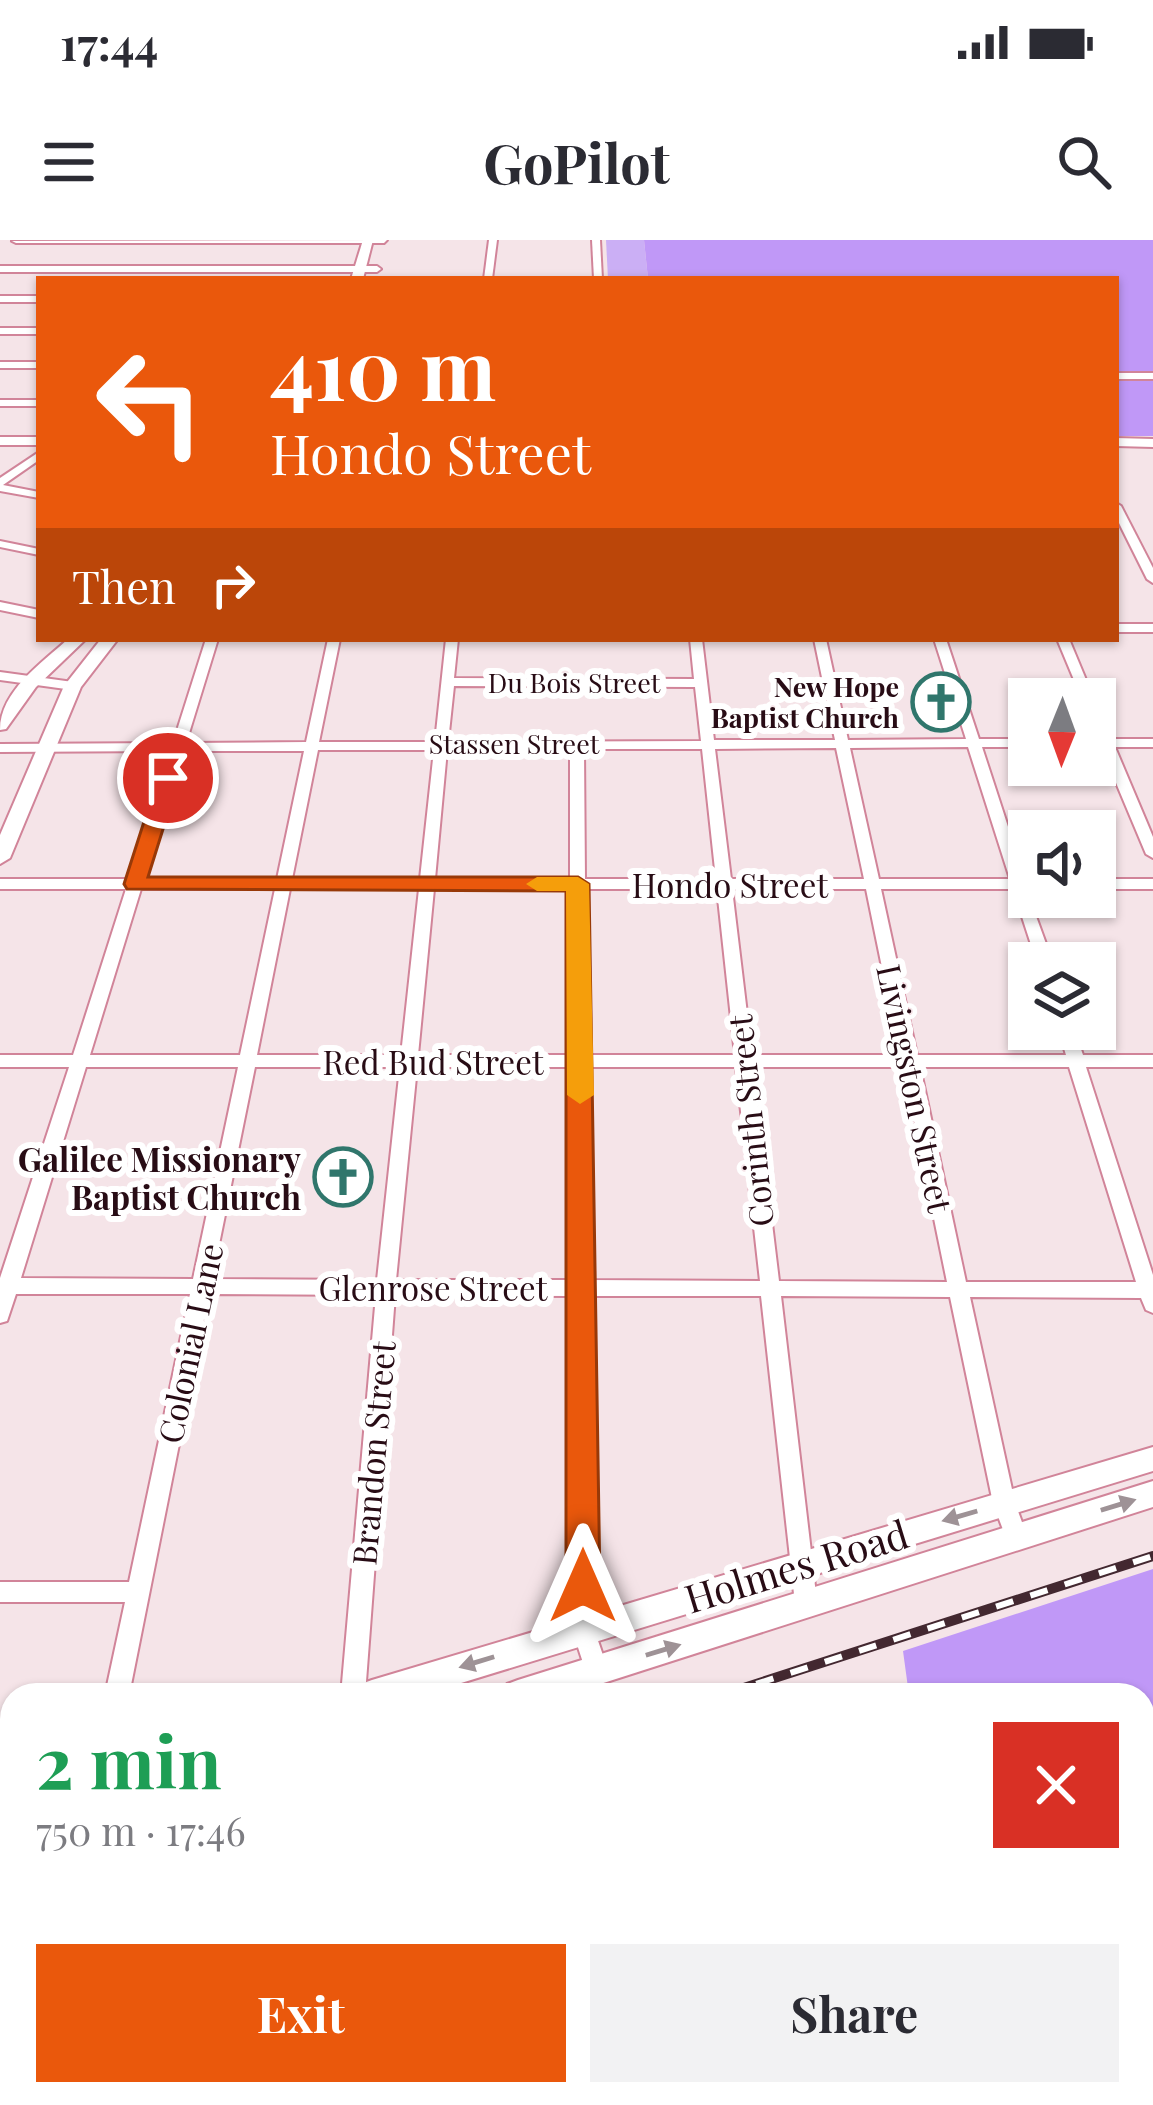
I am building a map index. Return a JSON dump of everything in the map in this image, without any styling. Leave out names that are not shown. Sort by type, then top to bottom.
[{"type":"main road","points":[[359,274],[368,241]]},
{"type":"main road","points":[[376,274],[384,241]]},
{"type":"main road","points":[[0,446],[36,449]]},
{"type":"main road","points":[[1119,447],[1153,447]]},
{"type":"main road","points":[[0,725],[30,683],[75,642]]},
{"type":"main road","points":[[0,858],[73,686],[108,642]]},
{"type":"main road","name":"Holmes Road","points":[[410,1683],[1153,1459]]},
{"type":"main road","name":"Holmes Road","points":[[555,1683],[1153,1494]]},
{"type":"street","points":[[488,276],[493,240]]},
{"type":"street","points":[[596,240],[598,276]]},
{"type":"street","points":[[0,249],[17,241],[384,241]]},
{"type":"street","points":[[143,274],[160,241]]},
{"type":"street","points":[[0,269],[376,274]]},
{"type":"street","points":[[0,298],[36,298]]},
{"type":"street","points":[[0,331],[36,331]]},
{"type":"street","points":[[0,365],[36,365]]},
{"type":"street","points":[[1119,376],[1153,376]]},
{"type":"street","points":[[0,403],[36,403]]},
{"type":"street","points":[[0,485],[36,452]]},
{"type":"street","points":[[0,485],[36,494]]},
{"type":"street","points":[[1123,532],[1153,532]]},
{"type":"street","points":[[1123,532],[1153,579]]},
{"type":"street","points":[[0,544],[36,551]]},
{"type":"street","points":[[0,606],[36,613]]},
{"type":"street","points":[[1119,628],[1153,628]]},
{"type":"street","points":[[0,1315],[4,1286],[211,642]]},
{"type":"street","name":"Colonial Lane","points":[[119,1683],[333,642]]},
{"type":"street","name":"Brandon Street","points":[[354,1683],[386,1287],[452,642]]},
{"type":"street","name":"Corinth Street","points":[[696,642],[806,1603]]},
{"type":"street","name":"Livingston Street","points":[[821,642],[1004,1503],[1016,1536]]},
{"type":"street","points":[[941,642],[1008,837]]},
{"type":"street","points":[[1065,642],[1080,678]]},
{"type":"street","points":[[0,676],[73,686]]},
{"type":"street","name":"Du Bois Street","points":[[448,682],[701,683]]},
{"type":"street","name":"Stassen Street","points":[[0,748],[179,743],[1008,743]]},
{"type":"street","points":[[578,743],[583,1629],[596,1670]]},
{"type":"street","points":[[1116,743],[1153,743]]},
{"type":"street","points":[[1116,777],[1153,854]]},
{"type":"street","name":"Hondo Street","points":[[0,884],[1008,884]]},
{"type":"street","points":[[1116,884],[1153,884]]},
{"type":"street","points":[[1073,1050],[1151,1295]]},
{"type":"street","name":"Red Bud Street","points":[[0,1060],[1153,1061]]},
{"type":"street","name":"Glenrose Street","points":[[4,1286],[960,1289],[1151,1295]]},
{"type":"street","points":[[0,1592],[137,1592]]},
{"type":"shaded area","points":[[606,240],[644,240],[648,276],[608,276]]},
{"type":"shaded area","points":[[644,240],[1153,240],[1153,436],[1119,436],[1119,276],[648,276]]},
{"type":"shaded area","points":[[1153,1569],[1153,1683],[907,1683],[903,1651]]},
{"type":"railway","points":[[759,1683],[1153,1556]]},
{"type":"slow traffic","points":[[537,884],[578,884],[580,1095]]},
{"type":"place","name":"New Hope Baptist Church","points":[[941,702]]},
{"type":"place","name":"Galilee Missionary Baptist Church","points":[[343,1177]]},
{"type":"route","points":[[168,778],[135,884],[578,884],[583,1586]]}]
